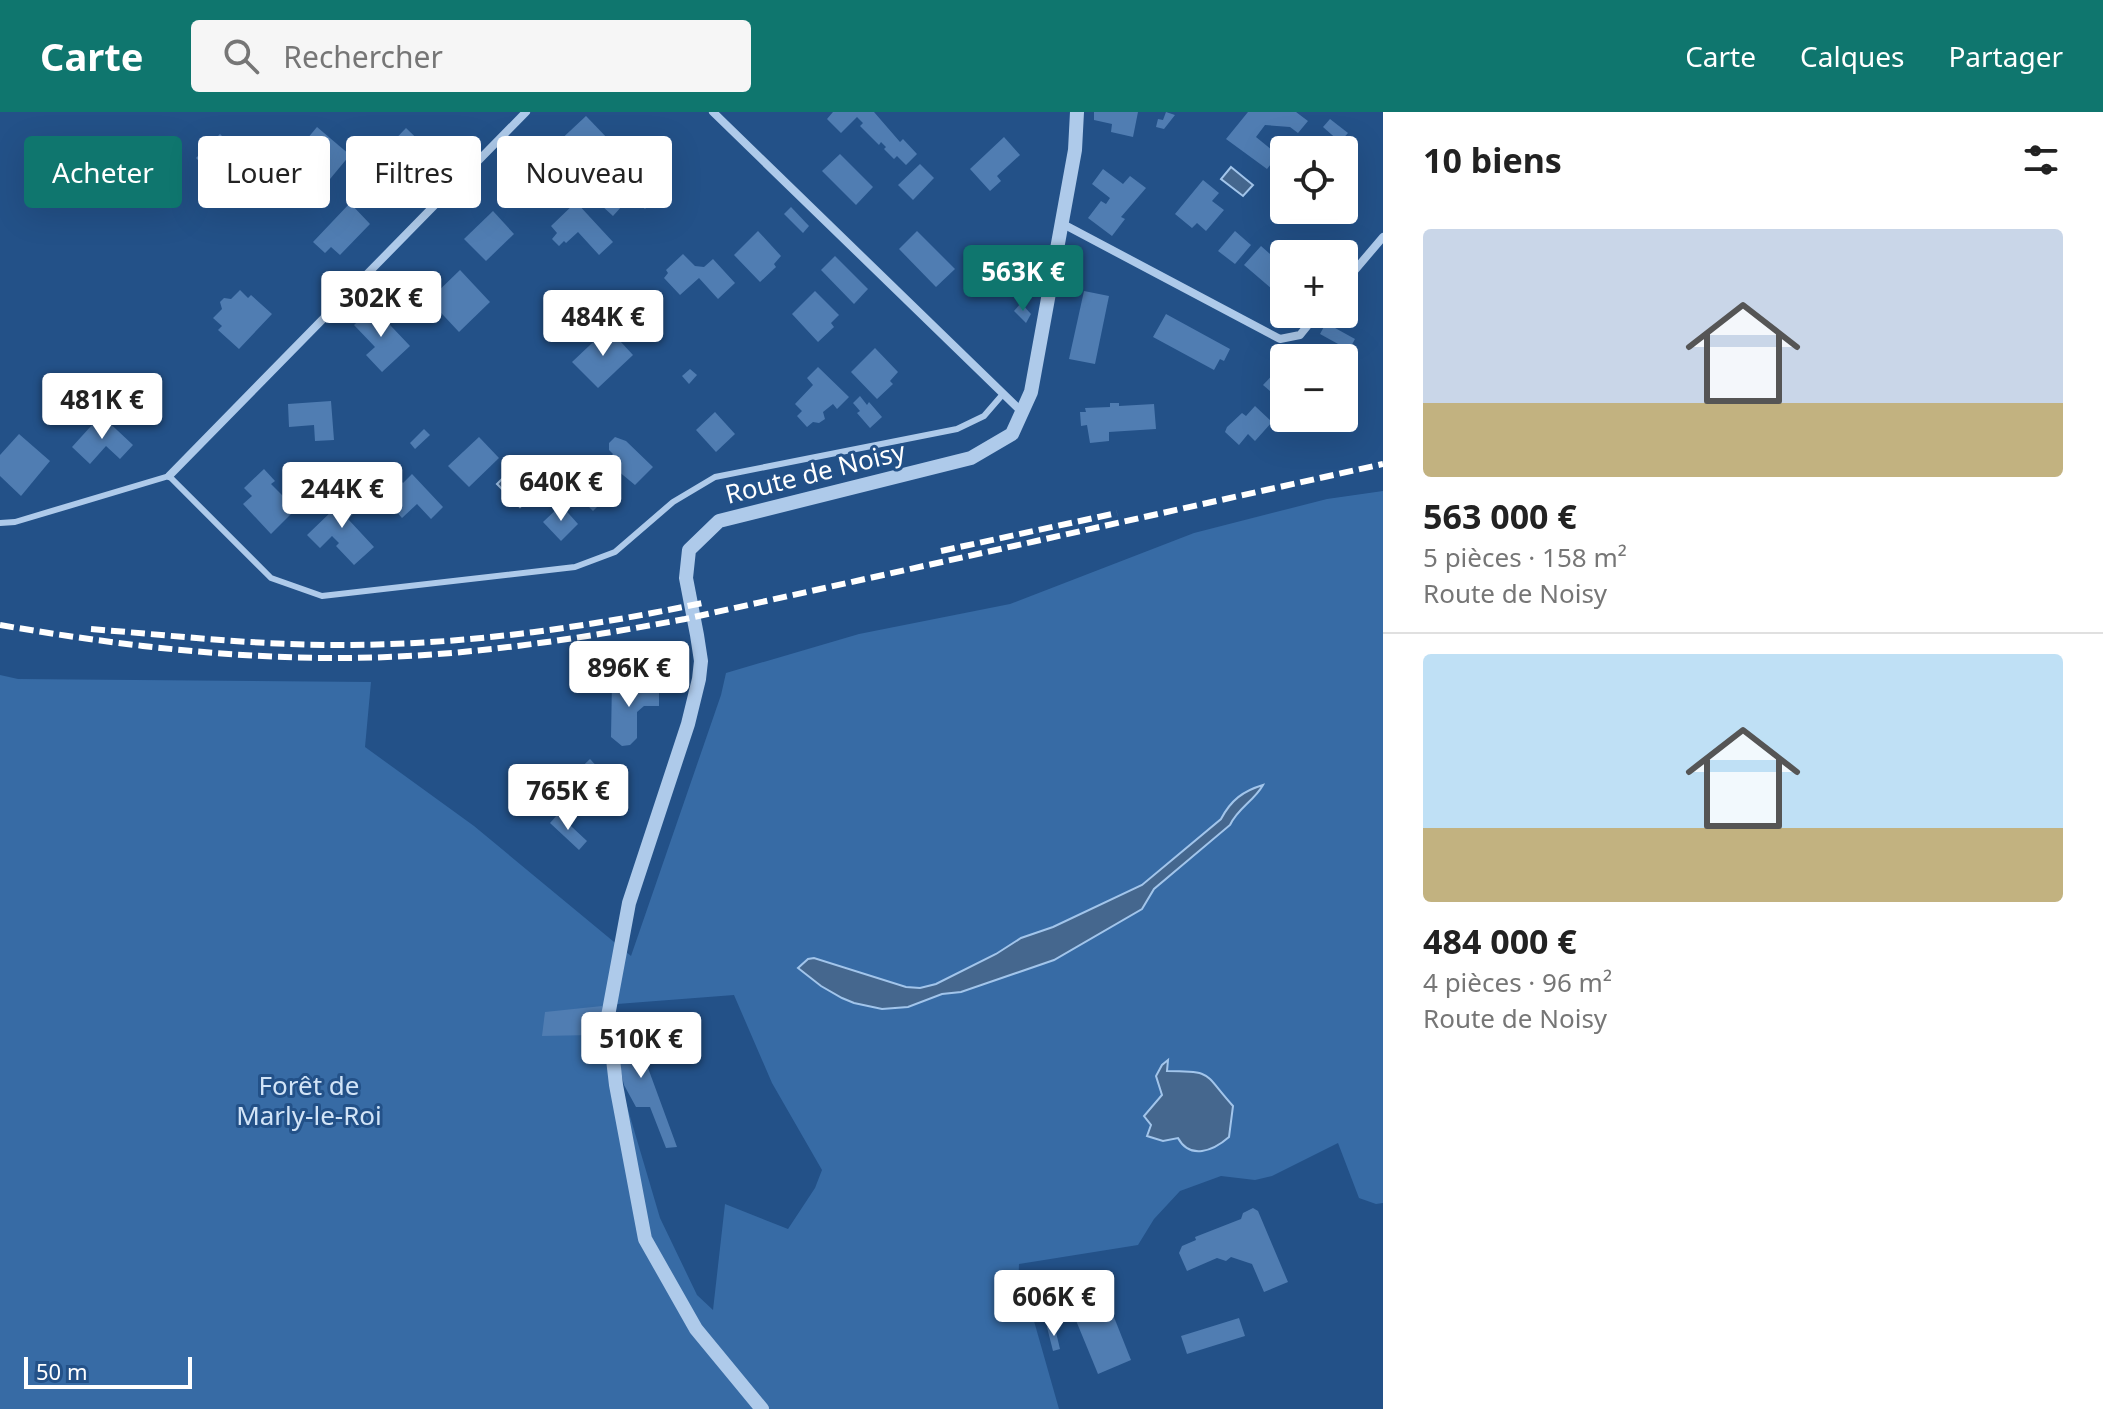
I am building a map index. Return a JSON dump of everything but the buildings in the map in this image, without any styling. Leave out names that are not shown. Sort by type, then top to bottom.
[{"type":"street","points":[[169,476],[526,112]]},
{"type":"street","points":[[713,112],[1022,413]]},
{"type":"street","name":"Route de Noisy","points":[[762,1409],[696,1329],[645,1239],[616,1085],[608,1016],[629,903],[688,724],[699,679],[701,661],[686,578],[689,550],[719,521],[971,458],[1012,434],[1031,392],[1063,224],[1075,150],[1077,112]]},
{"type":"street","points":[[1063,224],[1280,339],[1300,335],[1306,328]]},
{"type":"street","points":[[1358,266],[1383,237]]},
{"type":"lane","points":[[0,523],[15,522],[169,476],[271,578],[322,596],[575,567],[615,552],[673,502],[715,477],[957,429],[984,416],[1003,394]]},
{"type":"green space","name":"Forêt de Marly-le-Roi","points":[[1383,491],[1383,1203],[1376,1204],[1359,1198],[1338,1143],[1272,1176],[1255,1180],[1221,1176],[1180,1191],[1154,1219],[1138,1245],[1019,1264],[1018,1290],[1030,1307],[1059,1409],[0,1409],[0,675],[18,679],[371,682],[365,747],[474,826],[631,956],[726,673],[859,634],[1010,604],[1194,533],[1327,499]],"holes":[[[734,995],[772,1083],[822,1170],[815,1188],[788,1229],[725,1204],[713,1310],[697,1295],[660,1218],[616,1069],[612,1023],[617,1004]]]},
{"type":"shaded area","points":[[1231,167],[1253,185],[1243,196],[1221,179]]},
{"type":"shaded area","points":[[508,473],[531,497],[520,507],[497,484]]},
{"type":"shaded area","points":[[1263,785],[1230,825],[1154,889],[1142,909],[1054,960],[961,992],[942,994],[908,1007],[882,1009],[842,998],[798,968],[814,958],[906,987],[936,984],[1021,938],[1053,927],[1142,885],[1221,819],[1238,797]]},
{"type":"shaded area","points":[[1168,1060],[1167,1071],[1201,1073],[1233,1106],[1229,1137],[1216,1146],[1195,1151],[1183,1145],[1178,1138],[1163,1141],[1147,1136],[1151,1125],[1144,1116],[1162,1095],[1156,1076]]},
{"type":"railway","points":[[0,625],[159,648],[265,656],[372,658],[491,649],[685,619],[1383,464]]},
{"type":"railway","points":[[941,551],[1117,513]]},
{"type":"railway","points":[[91,629],[286,644],[396,644],[486,638],[619,619],[707,602]]}]
